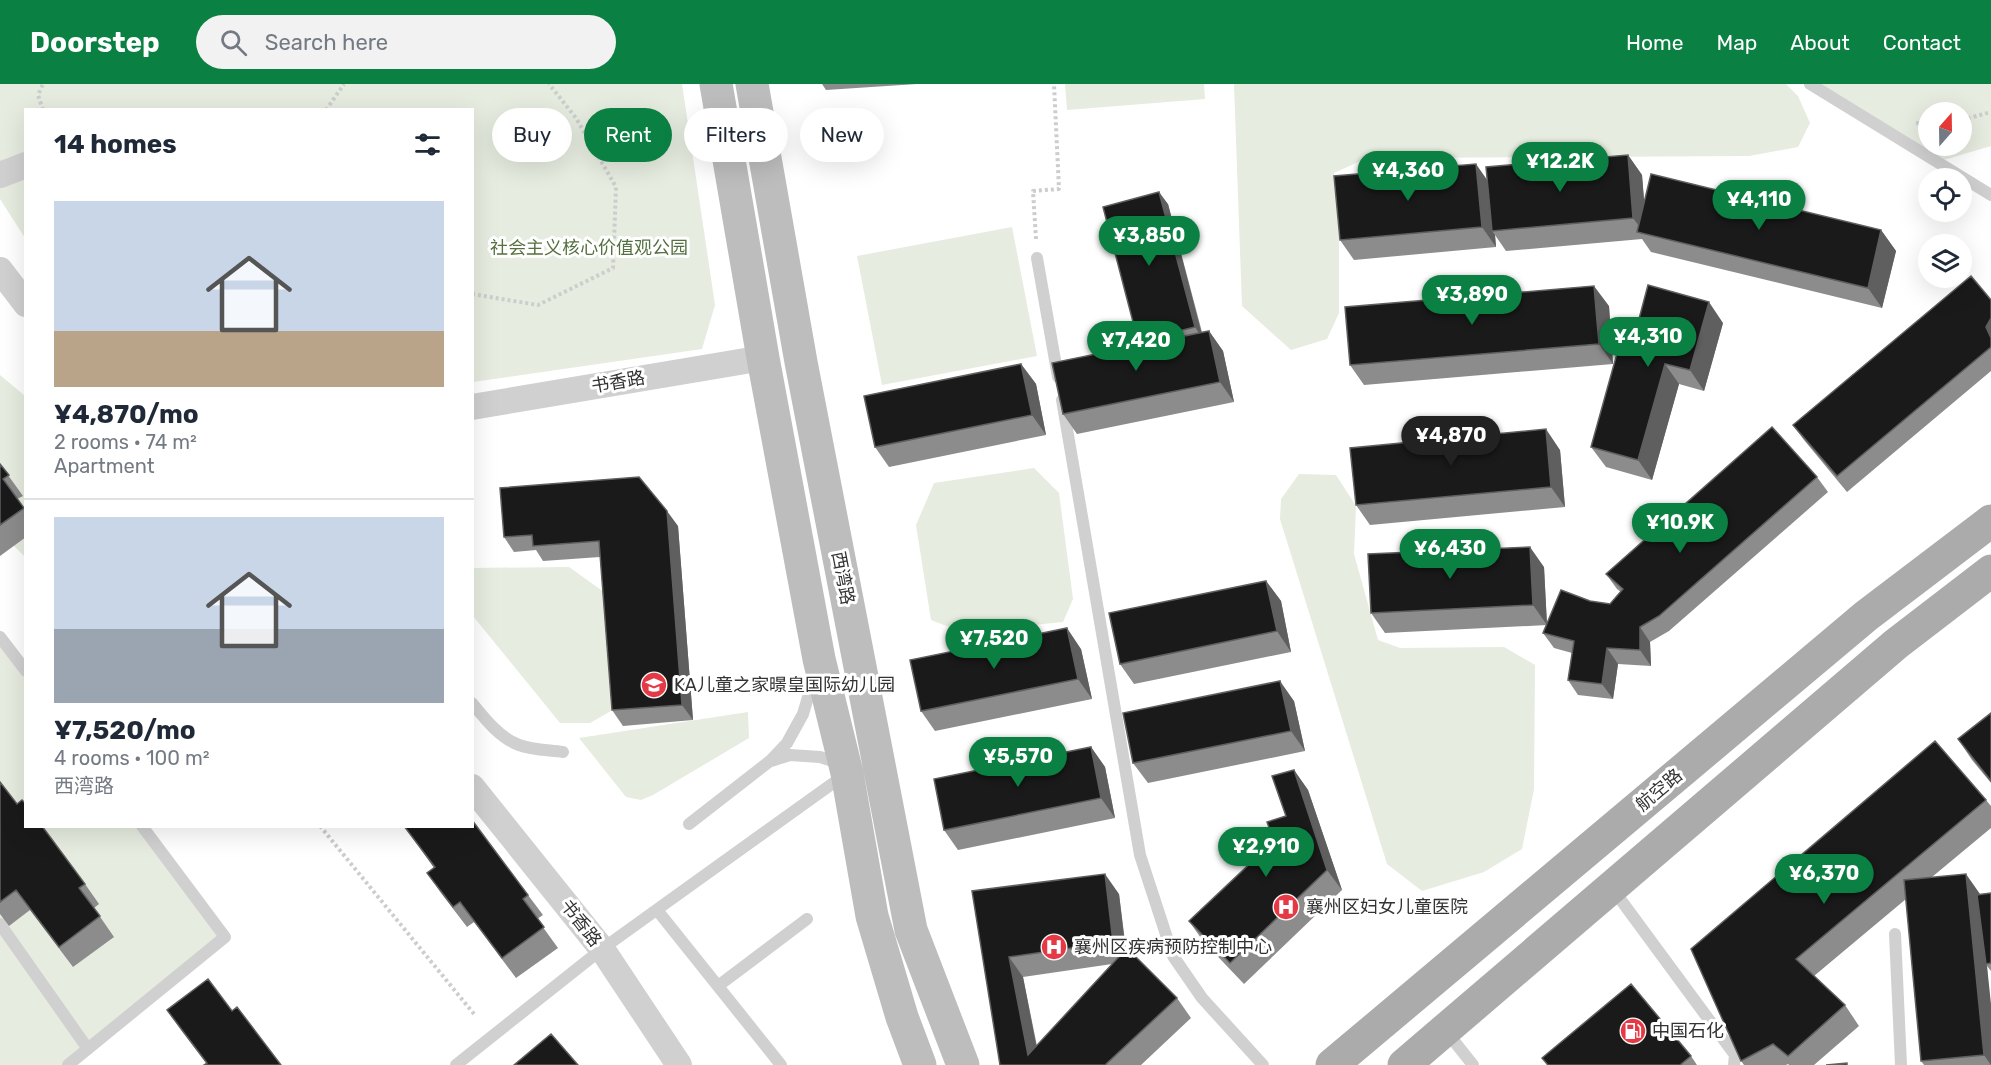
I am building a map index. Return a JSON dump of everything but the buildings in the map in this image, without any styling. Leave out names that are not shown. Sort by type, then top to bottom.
[{"type":"main road","points":[[716,84],[763,358],[819,659],[845,769],[872,916],[902,1017],[920,1065]]},
{"type":"main road","name":"西湾路","points":[[752,84],[801,362],[911,930],[963,1065]]},
{"type":"main road","name":"航空路","points":[[1332,1065],[1866,616],[1991,521]]},
{"type":"main road","points":[[1404,1065],[1896,644],[1991,571]]},
{"type":"street","points":[[0,175],[24,166]]},
{"type":"street","points":[[0,270],[24,301]]},
{"type":"street","name":"书香路","points":[[474,407],[763,358]]},
{"type":"street","name":"书香路","points":[[474,789],[602,949],[680,1065]]},
{"type":"lane","points":[[1810,84],[1991,195]]},
{"type":"lane","points":[[1037,258],[1140,855],[1173,956],[1202,998],[1263,1065]]},
{"type":"lane","points":[[0,637],[24,668]]},
{"type":"lane","points":[[689,824],[770,761],[787,743],[803,714],[819,659]]},
{"type":"lane","points":[[474,705],[505,738],[520,745],[563,752]]},
{"type":"lane","points":[[456,1065],[602,949],[845,769],[820,757],[790,755],[770,761]]},
{"type":"lane","points":[[68,1065],[225,937],[143,828]]},
{"type":"lane","points":[[1612,888],[1735,1055],[1734,1065]]},
{"type":"lane","points":[[657,910],[781,1065]]},
{"type":"lane","points":[[718,986],[807,919]]},
{"type":"lane","points":[[0,924],[88,1048]]},
{"type":"lane","points":[[1895,934],[1901,1065]]},
{"type":"lane","points":[[1445,1030],[1473,1065]]},
{"type":"path","points":[[42,108],[38,95],[43,84]]},
{"type":"path","points":[[327,108],[344,84]]},
{"type":"path","points":[[474,294],[538,305],[613,268],[616,187],[576,118],[549,84]]},
{"type":"path","points":[[1037,258],[1033,191],[1059,189],[1054,84]]},
{"type":"path","points":[[1972,117],[1991,112]]},
{"type":"path","points":[[322,828],[474,1014]]},
{"type":"green space","name":"社会主义核心价值观公园","points":[[0,84],[682,84],[686,108],[684,162],[694,162],[715,305],[702,349],[474,382],[474,108],[24,108],[24,236],[0,199]]},
{"type":"green space","points":[[1065,84],[1204,84],[1205,99],[1067,110]]},
{"type":"green space","points":[[1234,84],[1786,84],[1798,96],[1810,123],[1798,147],[1749,156],[1367,158],[1334,173],[1339,236],[1339,313],[1327,339],[1291,350],[1242,306]]},
{"type":"green space","points":[[1810,84],[1991,84],[1991,146],[1972,152],[1972,102],[1918,102],[1918,150]]},
{"type":"green space","points":[[1927,156],[1957,156],[1937,162]]},
{"type":"green space","points":[[1012,227],[1037,356],[882,385],[857,256]]},
{"type":"green space","points":[[0,375],[24,395],[24,556],[0,532]]},
{"type":"green space","points":[[1034,468],[1059,493],[1073,599],[1063,622],[962,632],[931,620],[916,525],[934,483]]},
{"type":"green space","points":[[1299,474],[1336,475],[1356,506],[1354,554],[1378,640],[1400,648],[1504,647],[1535,665],[1534,789],[1522,849],[1484,872],[1422,891],[1387,864],[1280,519],[1281,499]]},
{"type":"green space","points":[[569,567],[604,592],[611,711],[590,723],[560,723],[474,617],[474,568]]},
{"type":"green space","points":[[0,637],[24,670],[24,828],[143,828],[225,937],[68,1065],[0,1065]]},
{"type":"green space","points":[[748,712],[749,738],[641,800],[626,797],[579,738]]},
{"type":"place","name":"KA儿童之家暻皇国际幼儿园","points":[[654,685]]},
{"type":"place","name":"襄州区妇女儿童医院","points":[[1286,907]]},
{"type":"place","name":"襄州区疾病预防控制中心","points":[[1054,947]]},
{"type":"place","name":"中国石化","points":[[1633,1031]]}]
